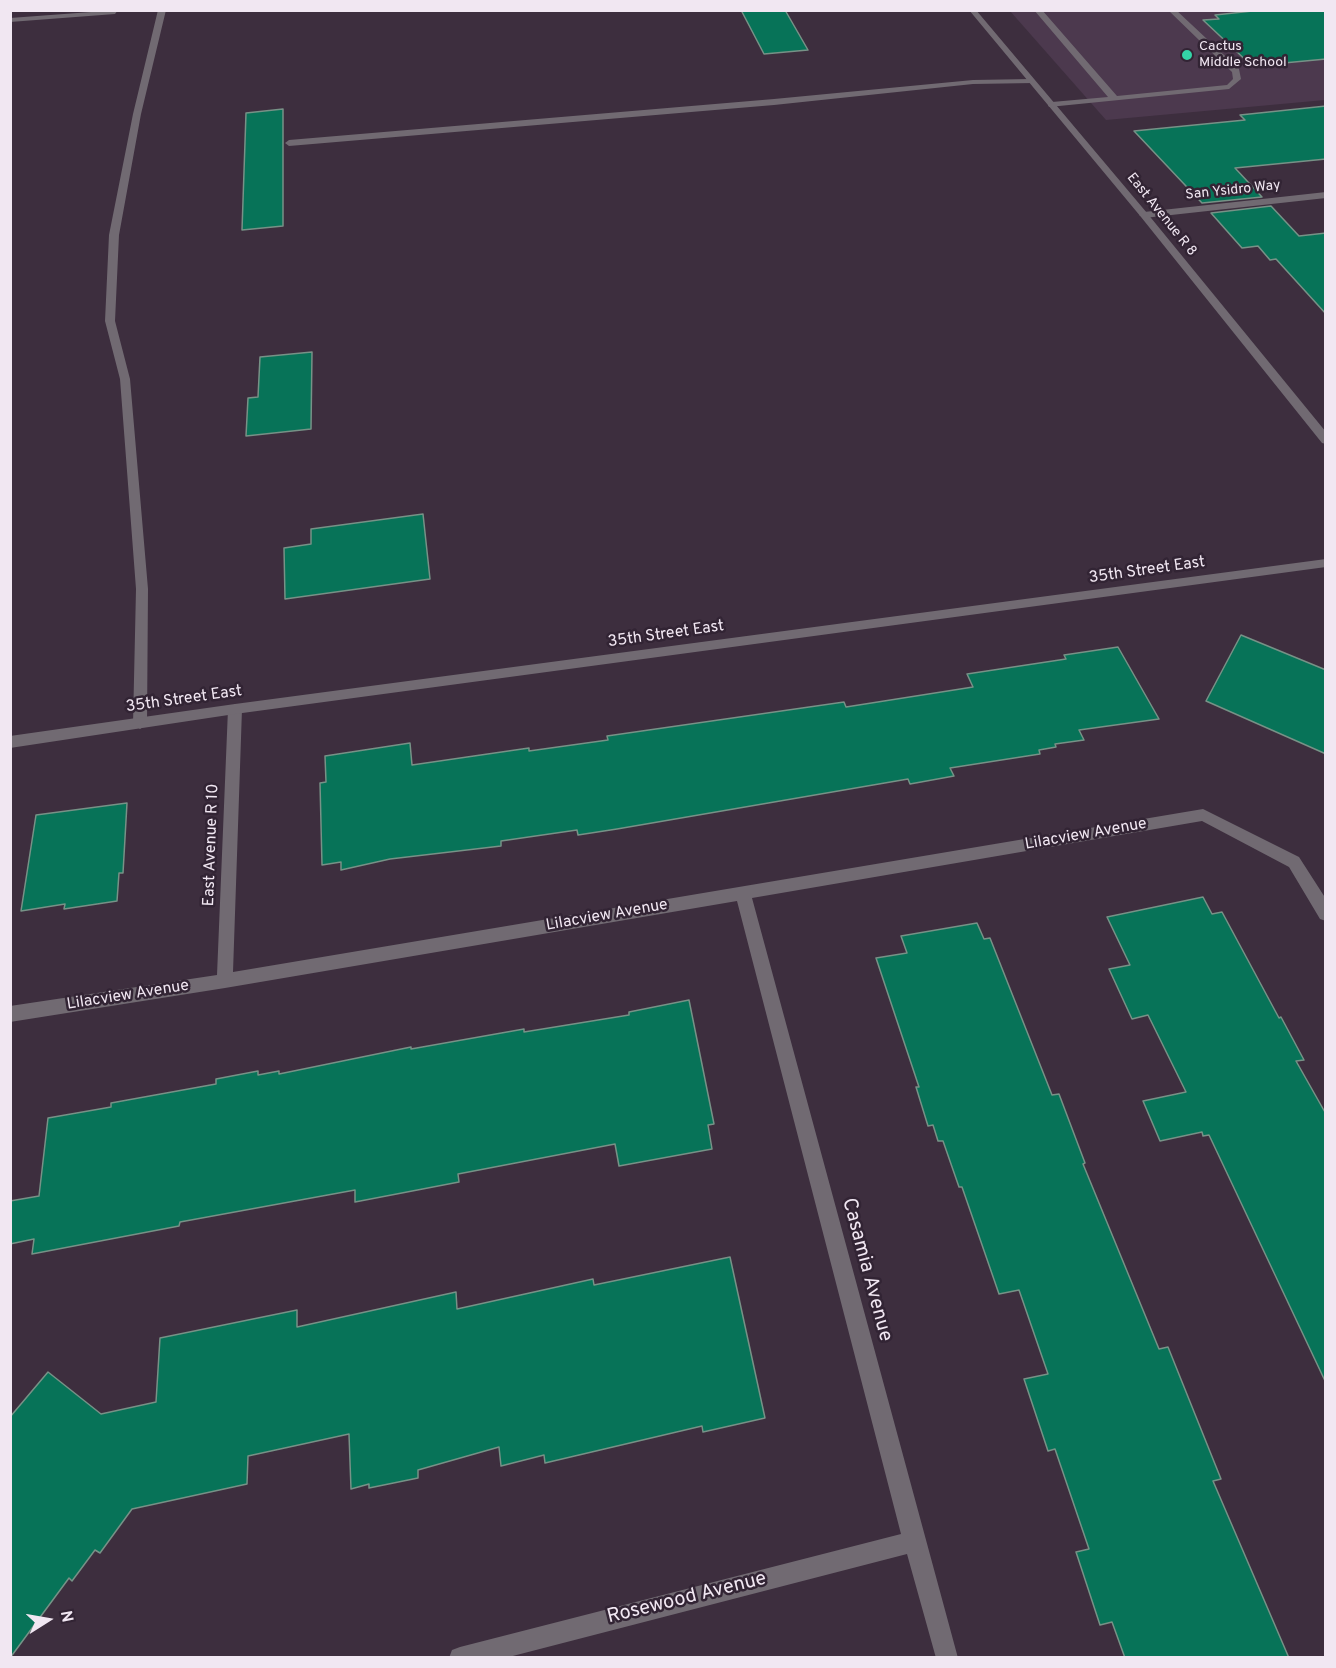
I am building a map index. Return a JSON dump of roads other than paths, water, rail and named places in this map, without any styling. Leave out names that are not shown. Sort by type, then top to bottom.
[{"type":"street","points":[[140,724],[142,590],[125,379],[110,321],[114,235],[137,114],[162,10]]},
{"type":"street","name":"East Avenue R 8","points":[[972,10],[1144,215],[1326,440]]},
{"type":"street","points":[[1037,10],[1115,99]]},
{"type":"street","points":[[1052,105],[1229,87],[1237,79],[1236,71],[1171,10]]},
{"type":"street","points":[[10,20],[114,12]]},
{"type":"street","points":[[289,143],[774,102],[973,82],[1031,81]]},
{"type":"street","name":"San Ysidro Way","points":[[1144,215],[1326,195]]},
{"type":"street","name":"35th Street East","points":[[10,742],[235,709],[1326,563]]},
{"type":"street","name":"East Avenue R 10","points":[[225,981],[235,709]]},
{"type":"street","name":"Lilacview Avenue","points":[[10,1014],[225,981],[1203,815],[1294,862],[1326,914]]},
{"type":"street","name":"Casamia Avenue","points":[[743,893],[947,1658]]},
{"type":"street","name":"Rosewood Avenue","points":[[460,1658],[914,1541]]},
{"type":"place","name":"Cactus Middle School","points":[[1187,55]]}]
